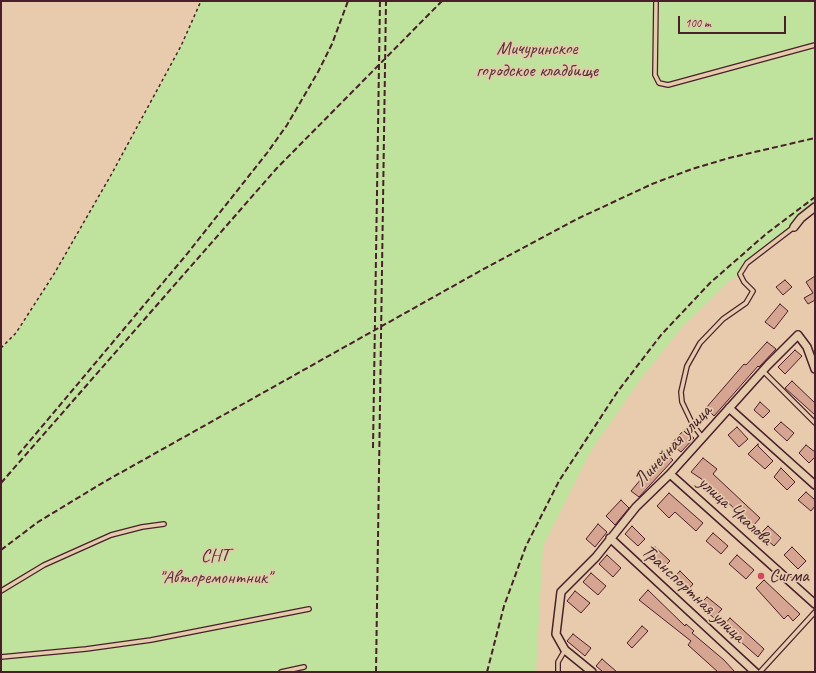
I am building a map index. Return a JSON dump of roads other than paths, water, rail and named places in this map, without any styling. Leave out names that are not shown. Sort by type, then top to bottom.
[{"type":"street","points":[[794,227],[815,207]]},
{"type":"street","name":"Линейная улица","points":[[565,650],[556,634],[561,592],[636,507],[670,474],[763,371],[798,335],[807,347],[815,369]]},
{"type":"street","points":[[729,408],[815,485]]},
{"type":"street","name":"улица Чкалова","points":[[670,474],[815,604]]},
{"type":"street","name":"Транспортная улица","points":[[610,538],[755,672]]},
{"type":"street","points":[[565,650],[592,672]]},
{"type":"lane","points":[[656,1],[655,75],[659,83],[668,85],[815,45]]},
{"type":"lane","points":[[703,438],[693,425],[682,402],[681,392],[687,366],[700,343],[723,319],[746,303],[754,291],[744,282],[740,274],[747,263],[794,227]]},
{"type":"lane","points":[[763,371],[815,423]]},
{"type":"lane","points":[[1,591],[44,565],[111,535],[142,527],[164,524]]},
{"type":"lane","points":[[1,657],[86,649],[151,640],[309,609]]},
{"type":"lane","points":[[760,672],[815,612]]},
{"type":"lane","points":[[558,672],[558,662],[565,650]]},
{"type":"lane","points":[[281,672],[304,667]]},
{"type":"railway","points":[[18,455],[187,254],[267,153],[287,125],[318,72],[332,44],[348,1]]},
{"type":"railway","points":[[373,448],[380,1]]},
{"type":"railway","points":[[376,672],[386,1]]},
{"type":"railway","points":[[1,483],[277,168],[442,1]]},
{"type":"railway","points":[[1,550],[38,522],[104,482],[480,271],[577,219],[652,184],[692,169],[729,158],[815,138]]},
{"type":"railway","points":[[487,672],[504,606],[526,546],[559,481],[618,391],[661,335],[710,283],[766,234],[815,197]]},
{"type":"place","name":"Сигма","points":[[761,576]]},
{"type":"park label","name":"Мичуринское городское кладбище","points":[[537,60]]},
{"type":"park label","name":"СНТ \"Авторемонтник\"","points":[[215,567]]}]
